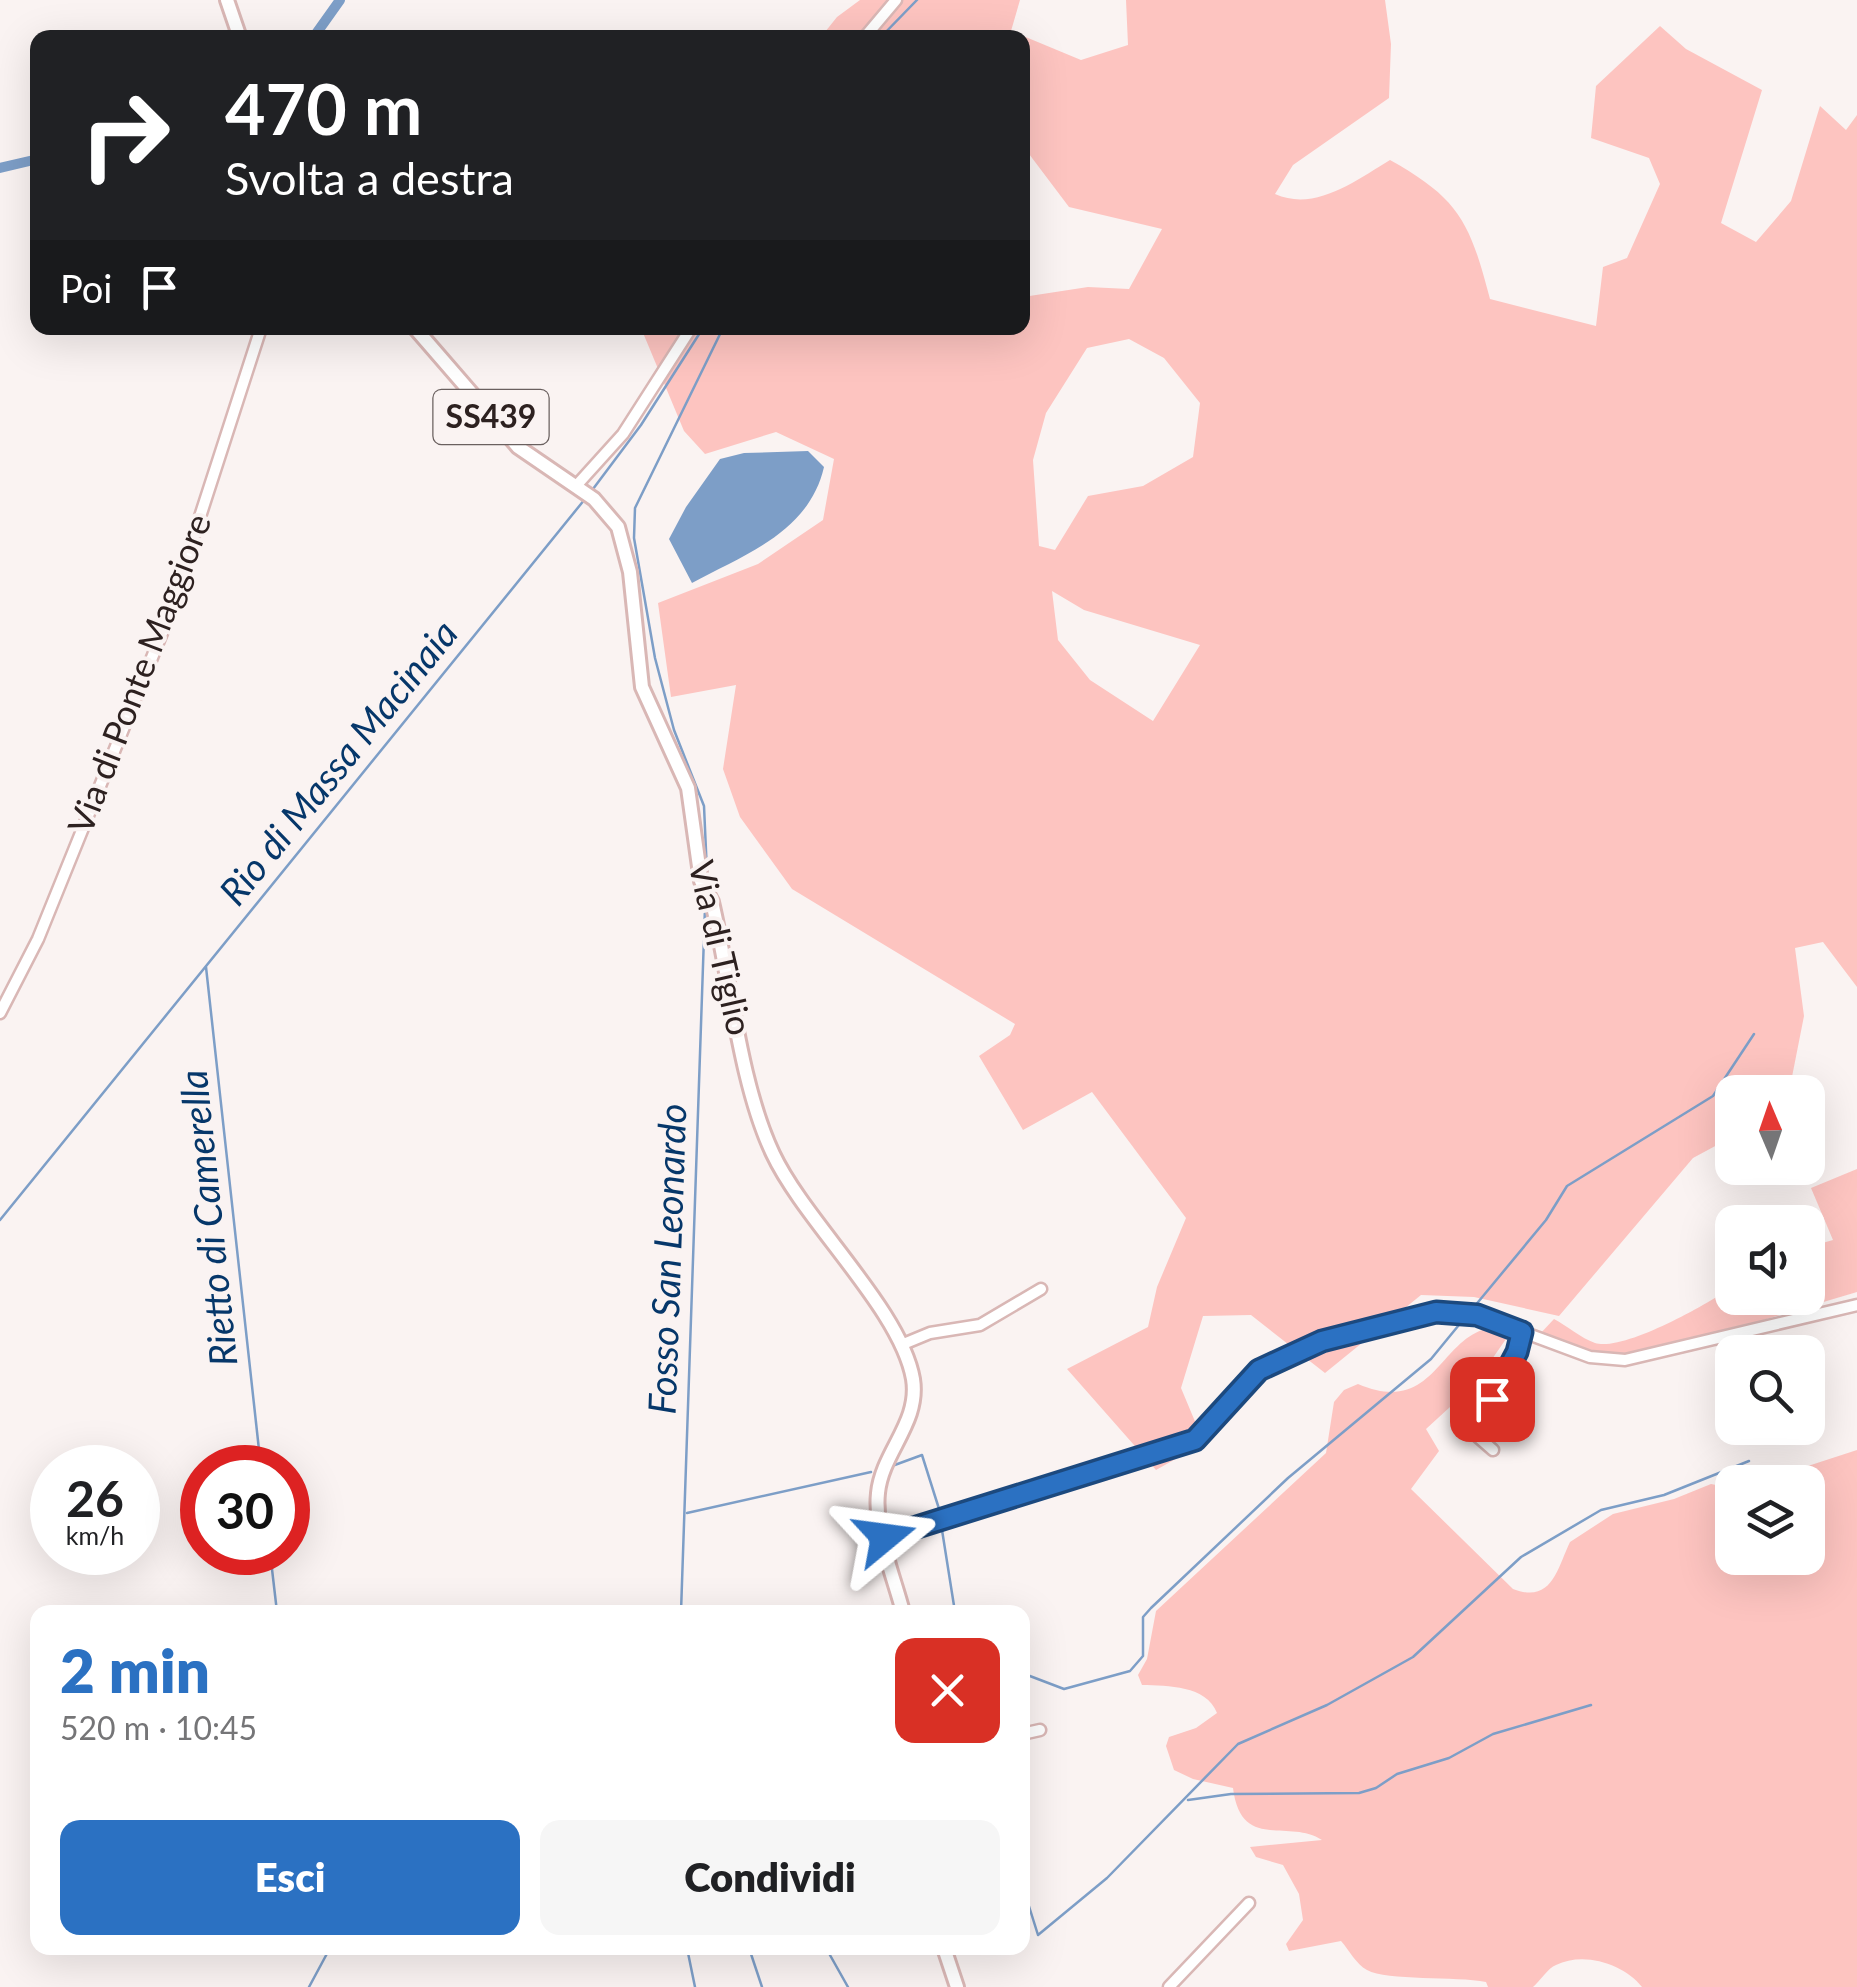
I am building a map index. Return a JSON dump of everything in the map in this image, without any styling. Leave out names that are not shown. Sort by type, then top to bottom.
[{"type":"main road","points":[[227,0],[237,30]]},
{"type":"main road","name":"Via di Tiglio","points":[[421,335],[518,447],[610,514],[625,548],[642,688],[688,788],[701,881],[712,902],[746,1067],[770,1148],[785,1179],[887,1319],[914,1380],[909,1422],[878,1492],[901,1605]]},
{"type":"main road","points":[[946,1955],[956,1986]]},
{"type":"street","points":[[871,30],[896,0]]},
{"type":"street","name":"Via di Ponte Maggiore","points":[[0,1012],[38,939],[164,628],[259,335]]},
{"type":"street","points":[[584,492],[687,335]]},
{"type":"street","points":[[901,1346],[930,1333],[980,1324],[1041,1289]]},
{"type":"street","points":[[885,1537],[1195,1440],[1259,1370],[1322,1341],[1436,1312],[1477,1315],[1590,1357],[1637,1360],[1857,1306]]},
{"type":"street","points":[[1493,1450],[1477,1436],[1476,1427],[1489,1411],[1522,1332]]},
{"type":"street","points":[[1030,1732],[1040,1730]]},
{"type":"street","points":[[1169,1987],[1248,1903]]},
{"type":"shaded area","points":[[860,0],[1020,0],[1011,30],[827,30]]},
{"type":"shaded area","points":[[1126,0],[1385,0],[1391,44],[1389,98],[1293,165],[1275,194],[1290,199],[1320,197],[1390,160],[1432,187],[1459,216],[1476,251],[1490,299],[1596,326],[1603,267],[1627,258],[1660,184],[1649,158],[1591,138],[1596,86],[1660,26],[1686,49],[1762,90],[1721,223],[1756,242],[1791,201],[1820,106],[1846,130],[1857,115],[1857,987],[1823,942],[1795,948],[1804,1016],[1792,1075],[1715,1075],[1715,1146],[1693,1158],[1559,1316],[1474,1297],[1421,1295],[1325,1373],[1251,1315],[1203,1316],[1181,1388],[1204,1443],[1156,1470],[1067,1369],[1148,1327],[1157,1287],[1186,1218],[1092,1092],[1023,1130],[979,1056],[1010,1035],[1015,1024],[792,889],[740,817],[723,769],[736,685],[671,697],[658,603],[758,564],[823,520],[834,459],[776,432],[705,454],[684,431],[644,335],[1030,335],[1030,296],[1088,287],[1129,289],[1162,229],[1069,207],[1030,155],[1030,39],[1081,60],[1128,45]],"holes":[[[1129,339],[1164,358],[1200,403],[1193,457],[1143,486],[1088,496],[1055,550],[1039,546],[1033,460],[1046,413],[1087,348]],[[1052,591],[1084,610],[1200,645],[1153,721],[1090,680],[1058,640]]]},
{"type":"shaded area","points":[[1857,1169],[1857,1292],[1825,1302],[1825,1242],[1833,1240],[1825,1221],[1825,1205],[1818,1205],[1811,1188]]},
{"type":"shaded area","points":[[1715,1297],[1715,1315],[1780,1315],[1636,1358],[1602,1357],[1539,1335],[1554,1319],[1595,1343],[1608,1344],[1644,1334]]},
{"type":"shaded area","points":[[1490,1328],[1506,1339],[1474,1385],[1426,1429],[1439,1451],[1411,1489],[1513,1589],[1537,1592],[1545,1588],[1557,1573],[1570,1542],[1613,1514],[1674,1499],[1711,1484],[1715,1485],[1715,1575],[1825,1575],[1825,1465],[1811,1465],[1857,1450],[1857,1987],[1642,1987],[1614,1966],[1579,1959],[1553,1967],[1533,1987],[1488,1987],[1486,1982],[1473,1980],[1406,1977],[1367,1970],[1341,1941],[1289,1951],[1286,1944],[1303,1920],[1299,1894],[1283,1865],[1256,1857],[1250,1847],[1322,1840],[1309,1834],[1256,1827],[1238,1808],[1233,1788],[1193,1779],[1174,1770],[1166,1746],[1169,1737],[1196,1728],[1217,1713],[1212,1704],[1195,1692],[1142,1685],[1138,1675],[1147,1659],[1156,1611],[1326,1453],[1334,1402],[1344,1390],[1358,1384],[1384,1391],[1404,1390],[1434,1372],[1473,1334]]},
{"type":"water","points":[[808,451],[824,467],[805,508],[790,525],[754,551],[692,583],[669,539],[720,459],[744,453]]},
{"type":"waterway","points":[[319,30],[340,0]]},
{"type":"waterway","name":"Rio di Massa Macinaia","points":[[888,30],[917,0]]},
{"type":"waterway","points":[[0,168],[30,161]]},
{"type":"waterway","name":"Rio di Massa Macinaia","points":[[593,489],[641,425],[699,335]]},
{"type":"waterway","name":"Fosso San Leonardo","points":[[707,873],[704,806],[674,730],[655,658],[634,538],[635,508],[720,335]]},
{"type":"waterway","name":"Rio di Massa Macinaia","points":[[0,1220],[585,499]]},
{"type":"waterway","name":"Fosso San Leonardo","points":[[681,1605],[705,907]]},
{"type":"waterway","name":"Rietto di Camerella","points":[[206,967],[258,1445]]},
{"type":"waterway","points":[[1474,1307],[1546,1220],[1567,1186],[1713,1096],[1754,1034]]},
{"type":"waterway","points":[[1030,1676],[1064,1689],[1130,1671],[1143,1656],[1143,1617],[1151,1608],[1288,1478],[1431,1359],[1463,1320]]},
{"type":"waterway","points":[[892,1466],[922,1455],[940,1512]]},
{"type":"waterway","points":[[1030,1910],[1038,1935],[1107,1878],[1238,1744],[1327,1705],[1413,1657],[1521,1557],[1601,1510],[1664,1495],[1749,1461]]},
{"type":"waterway","points":[[687,1513],[871,1472]]},
{"type":"waterway","points":[[942,1530],[954,1605]]},
{"type":"waterway","name":"Rietto di Camerella","points":[[273,1575],[276,1605]]},
{"type":"waterway","points":[[1188,1800],[1231,1794],[1359,1793],[1376,1788],[1397,1774],[1449,1758],[1493,1734],[1591,1705]]},
{"type":"waterway","name":"Rietto di Camerella","points":[[309,1987],[326,1955]]},
{"type":"waterway","name":"Fosso San Leonardo","points":[[688,1955],[695,1987]]},
{"type":"waterway","points":[[751,1955],[762,1987]]},
{"type":"waterway","points":[[830,1955],[848,1987]]},
{"type":"route","points":[[885,1537],[1195,1440],[1259,1370],[1295,1350],[1436,1312],[1477,1315],[1522,1332],[1517,1352],[1492,1399]]}]
